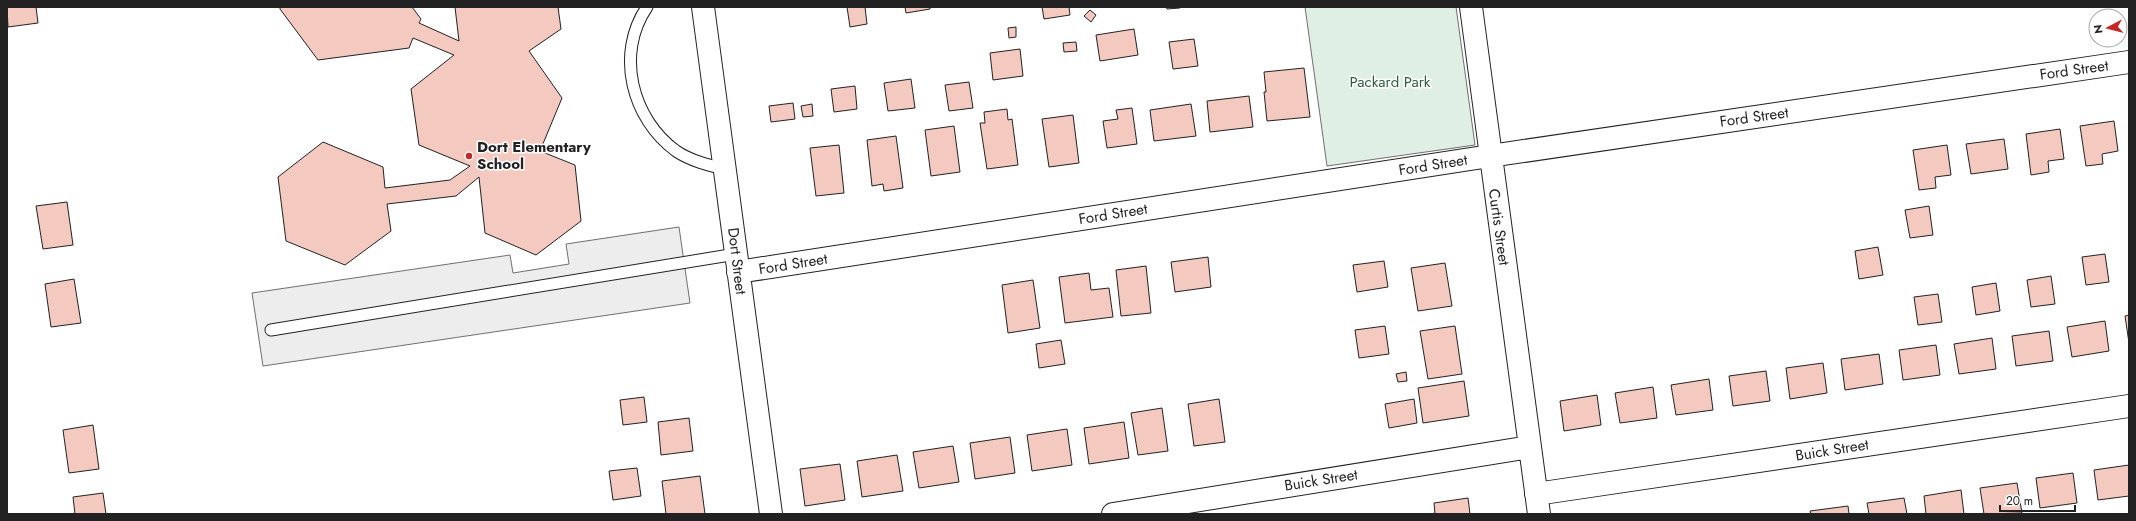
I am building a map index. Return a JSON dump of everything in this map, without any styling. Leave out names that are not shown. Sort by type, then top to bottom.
[{"type":"street","name":"Dort Street","points":[[703,7],[771,514]]},
{"type":"street","name":"Curtis Street","points":[[1471,7],[1537,504]]},
{"type":"street","name":"Ford Street","points":[[737,263],[1490,156],[2129,62]]},
{"type":"street","name":"Buick Street","points":[[1537,504],[2129,406]]},
{"type":"street","name":"Buick Street","points":[[1113,514],[1530,447]]},
{"type":"lane","points":[[647,7],[642,15],[633,39],[630,64],[633,90],[643,114],[658,135],[677,152],[700,163],[725,169]]},
{"type":"lane","points":[[271,330],[737,263]]},
{"type":"green space","name":"Packard Park","points":[[1305,7],[1456,7],[1475,145],[1327,166]]},
{"type":"shaded area","points":[[679,227],[690,303],[263,366],[252,293],[510,255],[513,273],[569,264],[566,244]]},
{"type":"building","points":[[7,7],[36,7],[38,23],[8,27]]},
{"type":"building","points":[[280,7],[412,7],[421,19],[419,23],[459,41],[455,7],[558,7],[561,29],[529,51],[562,98],[540,151],[575,165],[581,221],[536,255],[485,233],[479,177],[456,196],[387,204],[391,231],[345,265],[286,241],[278,177],[323,142],[383,167],[385,188],[450,180],[470,166],[419,145],[411,89],[454,55],[413,38],[409,48],[318,60]]},
{"type":"building","points":[[847,7],[865,7],[867,24],[850,27]]},
{"type":"building","points":[[905,7],[930,7],[930,9],[906,13]]},
{"type":"building","points":[[1042,7],[1069,7],[1070,15],[1044,19]]},
{"type":"building","points":[[1166,7],[1179,7],[1180,8],[1167,9]]},
{"type":"building","points":[[1090,10],[1096,15],[1091,22],[1084,16]]},
{"type":"building","points":[[1016,27],[1016,37],[1009,38],[1008,28]]},
{"type":"building","points":[[1134,29],[1138,55],[1100,61],[1096,35]]},
{"type":"building","points":[[1194,39],[1198,66],[1173,69],[1169,42]]},
{"type":"building","points":[[1076,42],[1077,51],[1064,52],[1063,43]]},
{"type":"building","points":[[1020,49],[1023,76],[993,80],[990,53]]},
{"type":"building","points":[[1304,68],[1310,117],[1267,121],[1264,92],[1266,92],[1264,72]]},
{"type":"building","points":[[911,79],[915,108],[888,111],[884,83]]},
{"type":"building","points":[[969,82],[973,108],[949,111],[945,85]]},
{"type":"building","points":[[855,86],[857,109],[834,112],[831,89]]},
{"type":"building","points":[[1249,96],[1253,127],[1210,132],[1207,101]]},
{"type":"building","points":[[793,103],[795,119],[771,122],[769,106]]},
{"type":"building","points":[[812,104],[813,116],[803,117],[801,106]]},
{"type":"building","points":[[1191,104],[1196,136],[1154,141],[1150,110]]},
{"type":"building","points":[[1132,108],[1137,144],[1107,148],[1103,121],[1118,119],[1116,110]]},
{"type":"building","points":[[1007,109],[1008,120],[1012,119],[1018,165],[987,169],[980,123],[985,123],[984,112]]},
{"type":"building","points":[[1073,115],[1079,163],[1049,167],[1042,119]]},
{"type":"building","points":[[2114,121],[2118,151],[2102,154],[2103,164],[2086,166],[2080,126]]},
{"type":"building","points":[[954,126],[960,172],[931,176],[925,130]]},
{"type":"building","points":[[2060,129],[2064,159],[2048,161],[2049,172],[2031,175],[2026,134]]},
{"type":"building","points":[[896,136],[903,188],[884,191],[883,184],[872,186],[867,140]]},
{"type":"building","points":[[2004,139],[2008,169],[1971,174],[1966,144]]},
{"type":"building","points":[[839,145],[844,193],[816,196],[810,148]]},
{"type":"building","points":[[1947,145],[1951,175],[1935,177],[1936,188],[1919,190],[1913,150]]},
{"type":"building","points":[[67,202],[73,245],[43,249],[36,206]]},
{"type":"building","points":[[1929,206],[1933,235],[1910,238],[1905,210]]},
{"type":"building","points":[[1878,247],[1883,275],[1859,279],[1855,251]]},
{"type":"building","points":[[2105,254],[2109,282],[2086,285],[2082,257]]},
{"type":"building","points":[[1208,257],[1211,287],[1175,292],[1171,262]]},
{"type":"building","points":[[1384,261],[1388,287],[1357,292],[1353,265]]},
{"type":"building","points":[[1445,263],[1452,306],[1418,311],[1411,268]]},
{"type":"building","points":[[1146,266],[1151,313],[1121,316],[1116,270]]},
{"type":"building","points":[[1089,273],[1091,290],[1109,288],[1113,317],[1065,323],[1059,277]]},
{"type":"building","points":[[2051,276],[2055,304],[2031,307],[2027,280]]},
{"type":"building","points":[[74,279],[81,323],[51,327],[45,284]]},
{"type":"building","points":[[1033,280],[1040,328],[1008,333],[1002,285]]},
{"type":"building","points":[[1996,283],[2000,311],[1976,315],[1972,287]]},
{"type":"building","points":[[1938,294],[1942,322],[1918,325],[1914,297]]},
{"type":"building","points":[[2129,315],[2129,343],[2125,316]]},
{"type":"building","points":[[2105,321],[2109,351],[2072,357],[2067,327]]},
{"type":"building","points":[[1385,326],[1389,354],[1359,358],[1355,330]]},
{"type":"building","points":[[1455,326],[1462,374],[1428,379],[1420,331]]},
{"type":"building","points":[[2049,331],[2053,361],[2016,366],[2012,336]]},
{"type":"building","points":[[1992,338],[1996,369],[1959,374],[1954,344]]},
{"type":"building","points":[[1061,340],[1065,364],[1039,368],[1036,344]]},
{"type":"building","points":[[1936,345],[1940,375],[1903,380],[1899,350]]},
{"type":"building","points":[[1879,354],[1883,384],[1845,390],[1841,359]]},
{"type":"building","points":[[1823,363],[1827,393],[1790,399],[1786,368]]},
{"type":"building","points":[[1766,371],[1770,401],[1733,406],[1729,376]]},
{"type":"building","points":[[1406,372],[1407,381],[1398,382],[1396,374]]},
{"type":"building","points":[[1709,379],[1713,410],[1676,415],[1671,385]]},
{"type":"building","points":[[1464,381],[1469,416],[1423,423],[1418,388]]},
{"type":"building","points":[[1653,387],[1657,418],[1620,423],[1615,393]]},
{"type":"building","points":[[1597,395],[1601,425],[1564,431],[1560,401]]},
{"type":"building","points":[[644,397],[647,422],[623,425],[620,400]]},
{"type":"building","points":[[1219,399],[1225,442],[1194,446],[1188,404]]},
{"type":"building","points":[[1414,399],[1417,423],[1389,428],[1385,404]]},
{"type":"building","points":[[1162,408],[1168,451],[1138,455],[1131,413]]},
{"type":"building","points":[[689,418],[693,451],[661,455],[658,422]]},
{"type":"building","points":[[1124,422],[1129,458],[1089,464],[1084,428]]},
{"type":"building","points":[[93,425],[99,469],[69,473],[63,430]]},
{"type":"building","points":[[1067,429],[1072,465],[1032,471],[1027,435]]},
{"type":"building","points":[[1010,437],[1015,473],[975,479],[970,443]]},
{"type":"building","points":[[953,446],[959,482],[919,488],[913,452]]},
{"type":"building","points":[[897,455],[903,491],[862,497],[857,461]]},
{"type":"building","points":[[840,464],[845,500],[805,506],[800,469]]},
{"type":"building","points":[[2129,465],[2129,496],[2098,500],[2094,470]]},
{"type":"building","points":[[637,468],[641,496],[613,500],[609,471]]},
{"type":"building","points":[[2073,473],[2077,503],[2040,508],[2036,478]]},
{"type":"building","points":[[700,476],[705,514],[666,514],[662,481]]},
{"type":"building","points":[[2017,483],[2022,513],[1984,514],[1980,488]]},
{"type":"building","points":[[1961,490],[1964,514],[1926,514],[1924,496]]},
{"type":"building","points":[[103,493],[106,514],[75,514],[73,497]]},
{"type":"building","points":[[1468,498],[1470,514],[1435,514],[1434,503]]},
{"type":"building","points":[[1904,498],[1907,514],[1869,514],[1867,503]]},
{"type":"building","points":[[1848,506],[1849,514],[1811,514],[1810,511]]},
{"type":"place","name":"Dort Elementary School","points":[[469,156]]}]
